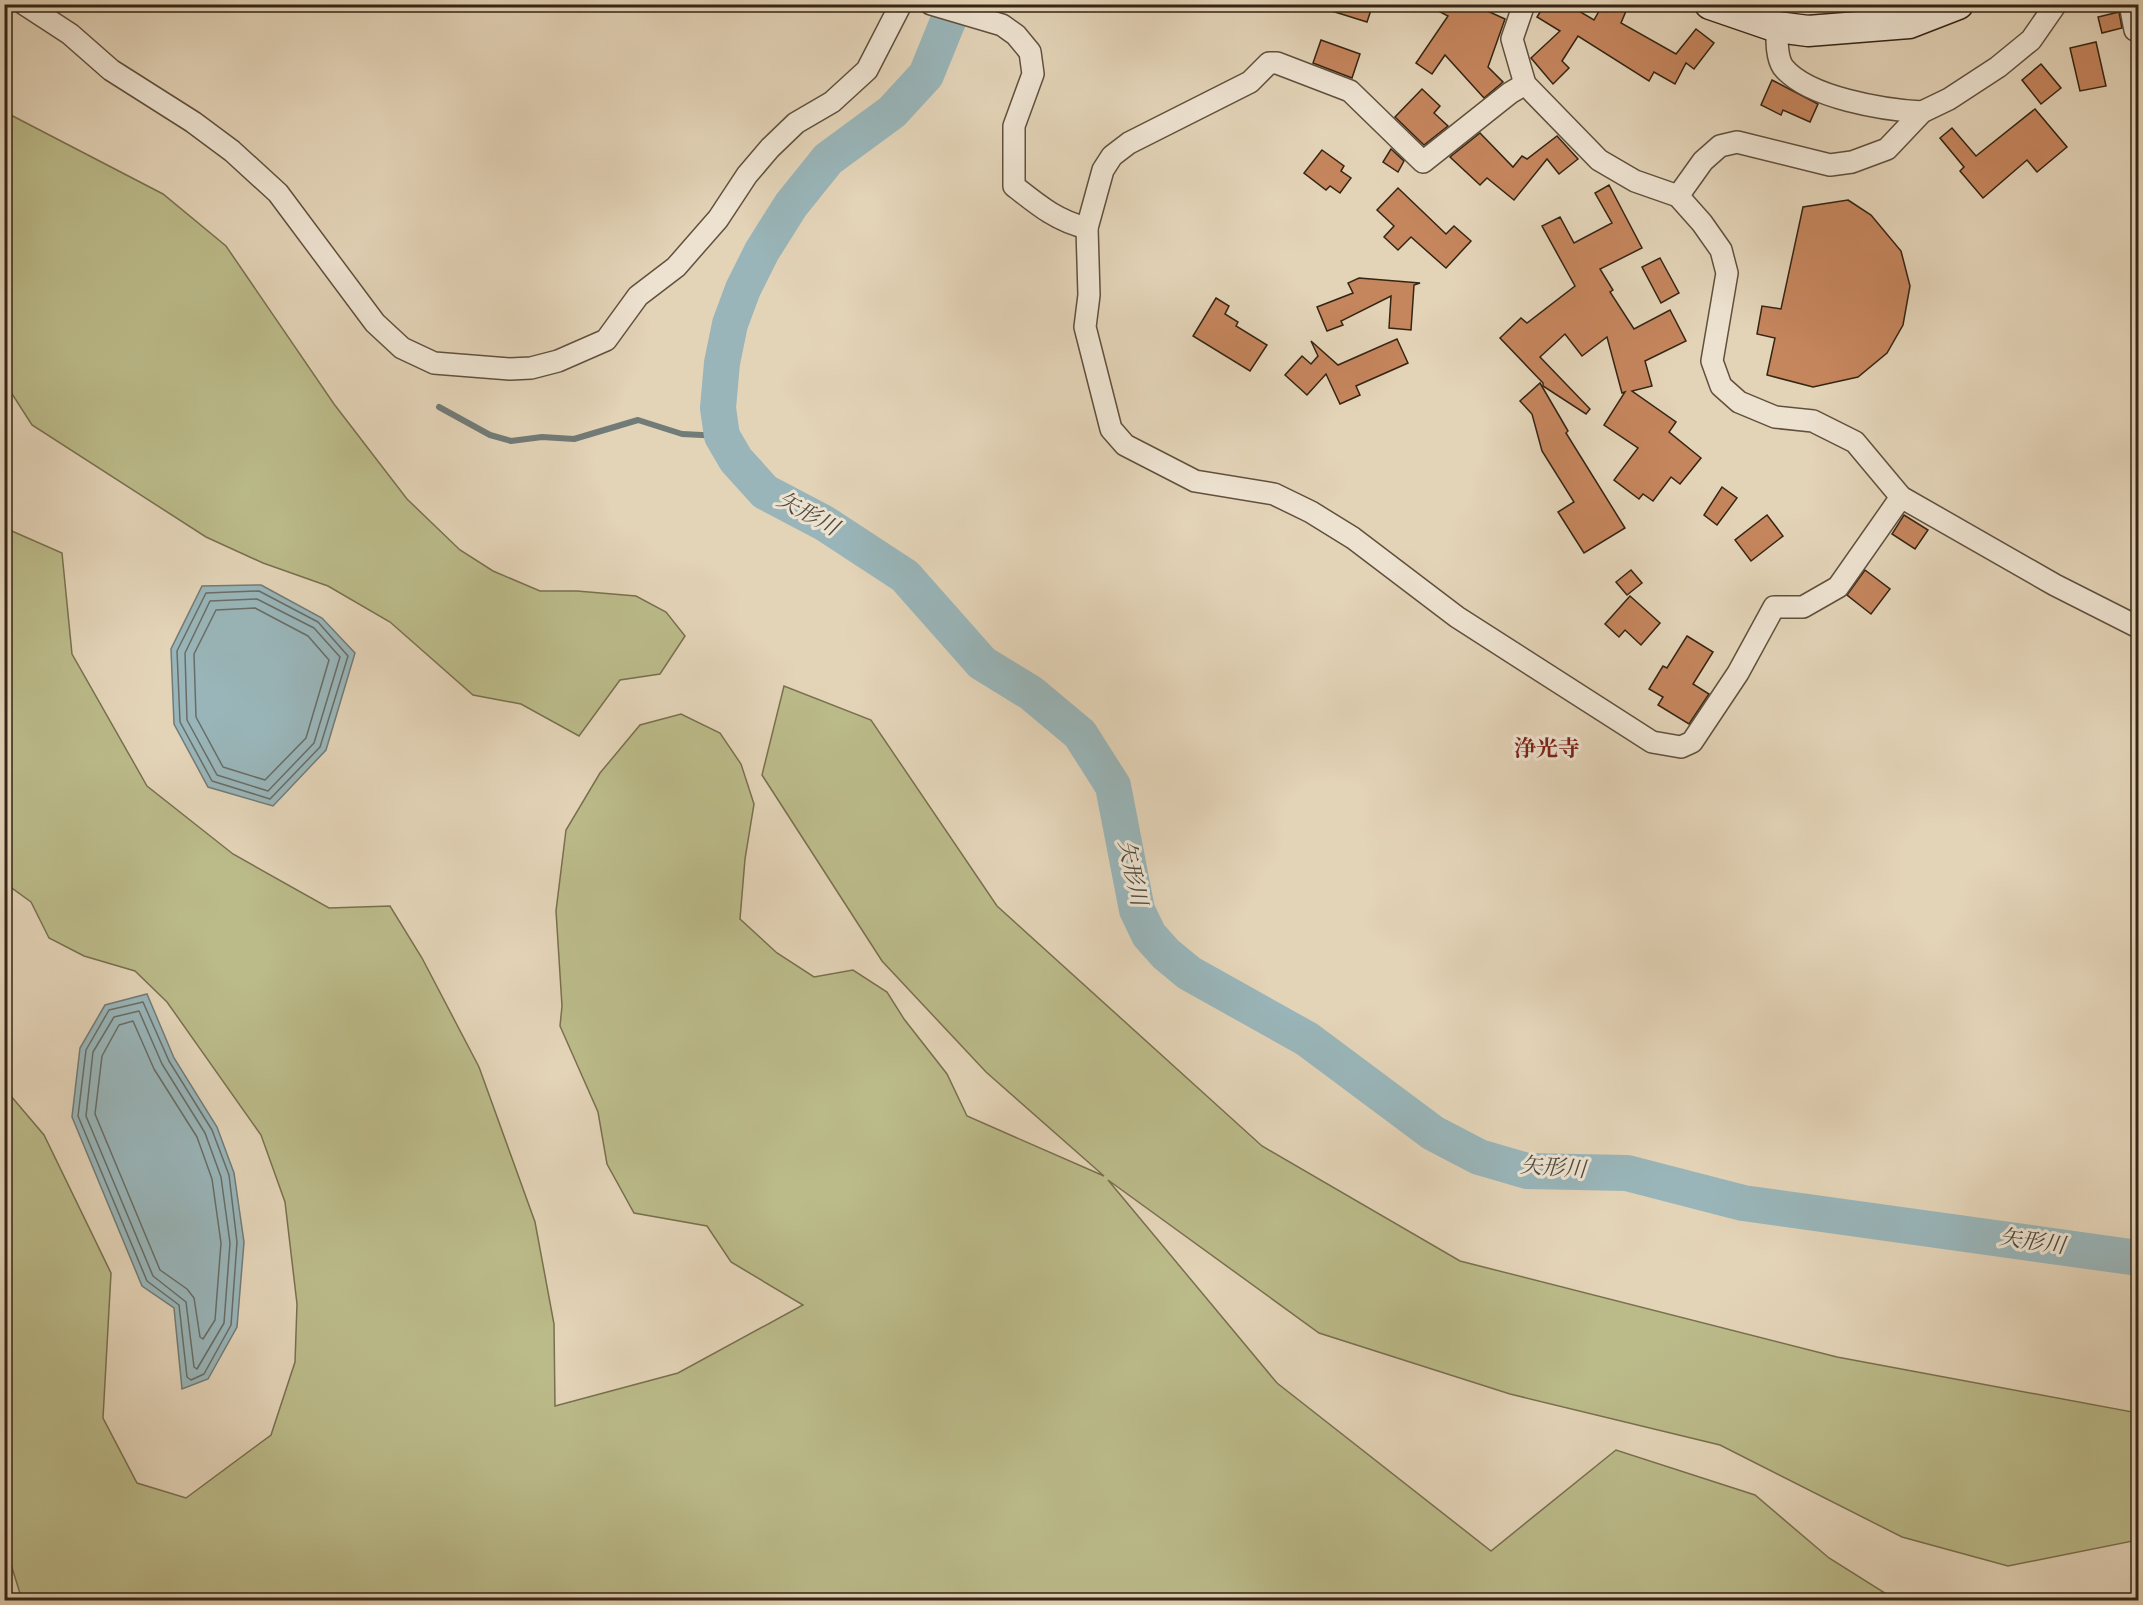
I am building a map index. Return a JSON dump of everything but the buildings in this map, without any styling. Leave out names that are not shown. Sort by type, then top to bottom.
[{"type":"main road","points":[[1710,4],[1777,27],[1808,31],[1909,23],[1958,4]]},
{"type":"street","points":[[24,4],[44,14],[111,70],[232,151],[278,193],[375,323],[402,348],[434,363],[510,369],[531,368],[558,361],[606,340],[638,296],[676,267],[717,219],[747,175],[770,148],[796,123],[832,102],[867,70],[901,4]]},
{"type":"street","points":[[1524,4],[1512,39],[1525,84],[1599,160],[1635,181],[1678,196],[1702,223],[1721,250],[1727,273],[1712,361],[1720,386],[1739,402],[1775,417],[1813,421],[1855,442],[1901,497],[2055,585],[2139,627]]},
{"type":"street","points":[[1678,196],[1703,161],[1720,146],[1737,142],[1830,165],[1852,162],[1887,149],[1922,112],[1949,99],[1998,67],[2031,40],[2056,4]]},
{"type":"street","points":[[2130,4],[2135,30]]},
{"type":"street","points":[[933,5],[1002,26],[1016,35],[1030,52],[1033,74],[1014,126],[1014,186],[1046,212],[1068,223],[1087,228]]},
{"type":"street","points":[[1777,27],[1777,45],[1782,66],[1802,82],[1852,103],[1892,111],[1922,112]]},
{"type":"street","points":[[1525,84],[1510,93],[1423,162],[1350,91],[1277,63],[1269,63],[1250,82],[1129,143],[1112,156],[1103,170],[1087,228],[1089,295],[1085,327],[1111,429],[1125,445],[1195,481],[1274,494],[1311,512],[1353,538],[1457,617],[1652,742],[1682,747],[1692,742],[1738,673],[1774,608],[1803,607],[1838,587],[1901,497]]},
{"type":"shaded area","points":[[5,112],[163,194],[226,246],[334,404],[407,499],[460,550],[493,571],[540,591],[577,591],[636,596],[666,612],[685,636],[660,674],[620,680],[579,736],[521,704],[473,695],[390,622],[328,586],[263,563],[206,537],[32,425],[5,383]]},
{"type":"shaded area","points":[[5,528],[62,553],[72,654],[147,786],[233,854],[329,908],[390,906],[422,958],[479,1067],[535,1222],[554,1324],[555,1406],[678,1373],[803,1305],[731,1262],[707,1226],[634,1213],[607,1164],[598,1112],[560,1026],[562,1006],[556,911],[566,830],[600,773],[640,725],[681,714],[720,733],[741,764],[754,804],[745,859],[740,919],[777,953],[814,977],[853,970],[887,992],[904,1019],[947,1074],[967,1116],[1104,1176],[986,1072],[882,961],[762,775],[784,686],[871,720],[997,906],[1262,1146],[1460,1261],[1837,1357],[2138,1413],[2138,1540],[2008,1566],[1902,1537],[1720,1445],[1510,1394],[1319,1333],[1108,1180],[1277,1383],[1491,1551],[1616,1450],[1755,1495],[1829,1558],[1896,1600],[22,1600],[10,1561],[4,1556],[5,1089],[44,1135],[111,1273],[103,1418],[137,1483],[186,1498],[271,1435],[295,1362],[297,1304],[285,1202],[261,1135],[167,1002],[135,971],[84,956],[49,938],[31,902],[5,883]]},
{"type":"water","points":[[261,585],[322,618],[355,653],[326,750],[273,806],[208,787],[174,724],[171,649],[202,586]]},
{"type":"water","points":[[147,994],[174,1058],[217,1127],[234,1173],[244,1242],[237,1327],[208,1379],[182,1389],[174,1308],[142,1286],[72,1117],[80,1048],[105,1005]]},
{"type":"waterway","name":"矢形川","points":[[950,4],[948,21],[926,75],[892,112],[828,159],[791,205],[762,251],[743,289],[730,324],[722,363],[718,408],[722,436],[736,460],[765,492],[824,523],[905,576],[982,663],[1031,693],[1080,734],[1113,786],[1137,910],[1149,935],[1166,954],[1189,973],[1307,1039],[1433,1133],[1479,1157],[1527,1171],[1627,1173],[1743,1203],[2138,1258]]},
{"type":"waterway","points":[[439,407],[490,435],[511,441],[542,437],[574,439],[638,420],[682,434],[722,436]]},
{"type":"district","name":"浄光寺","points":[[1547,750]]}]
